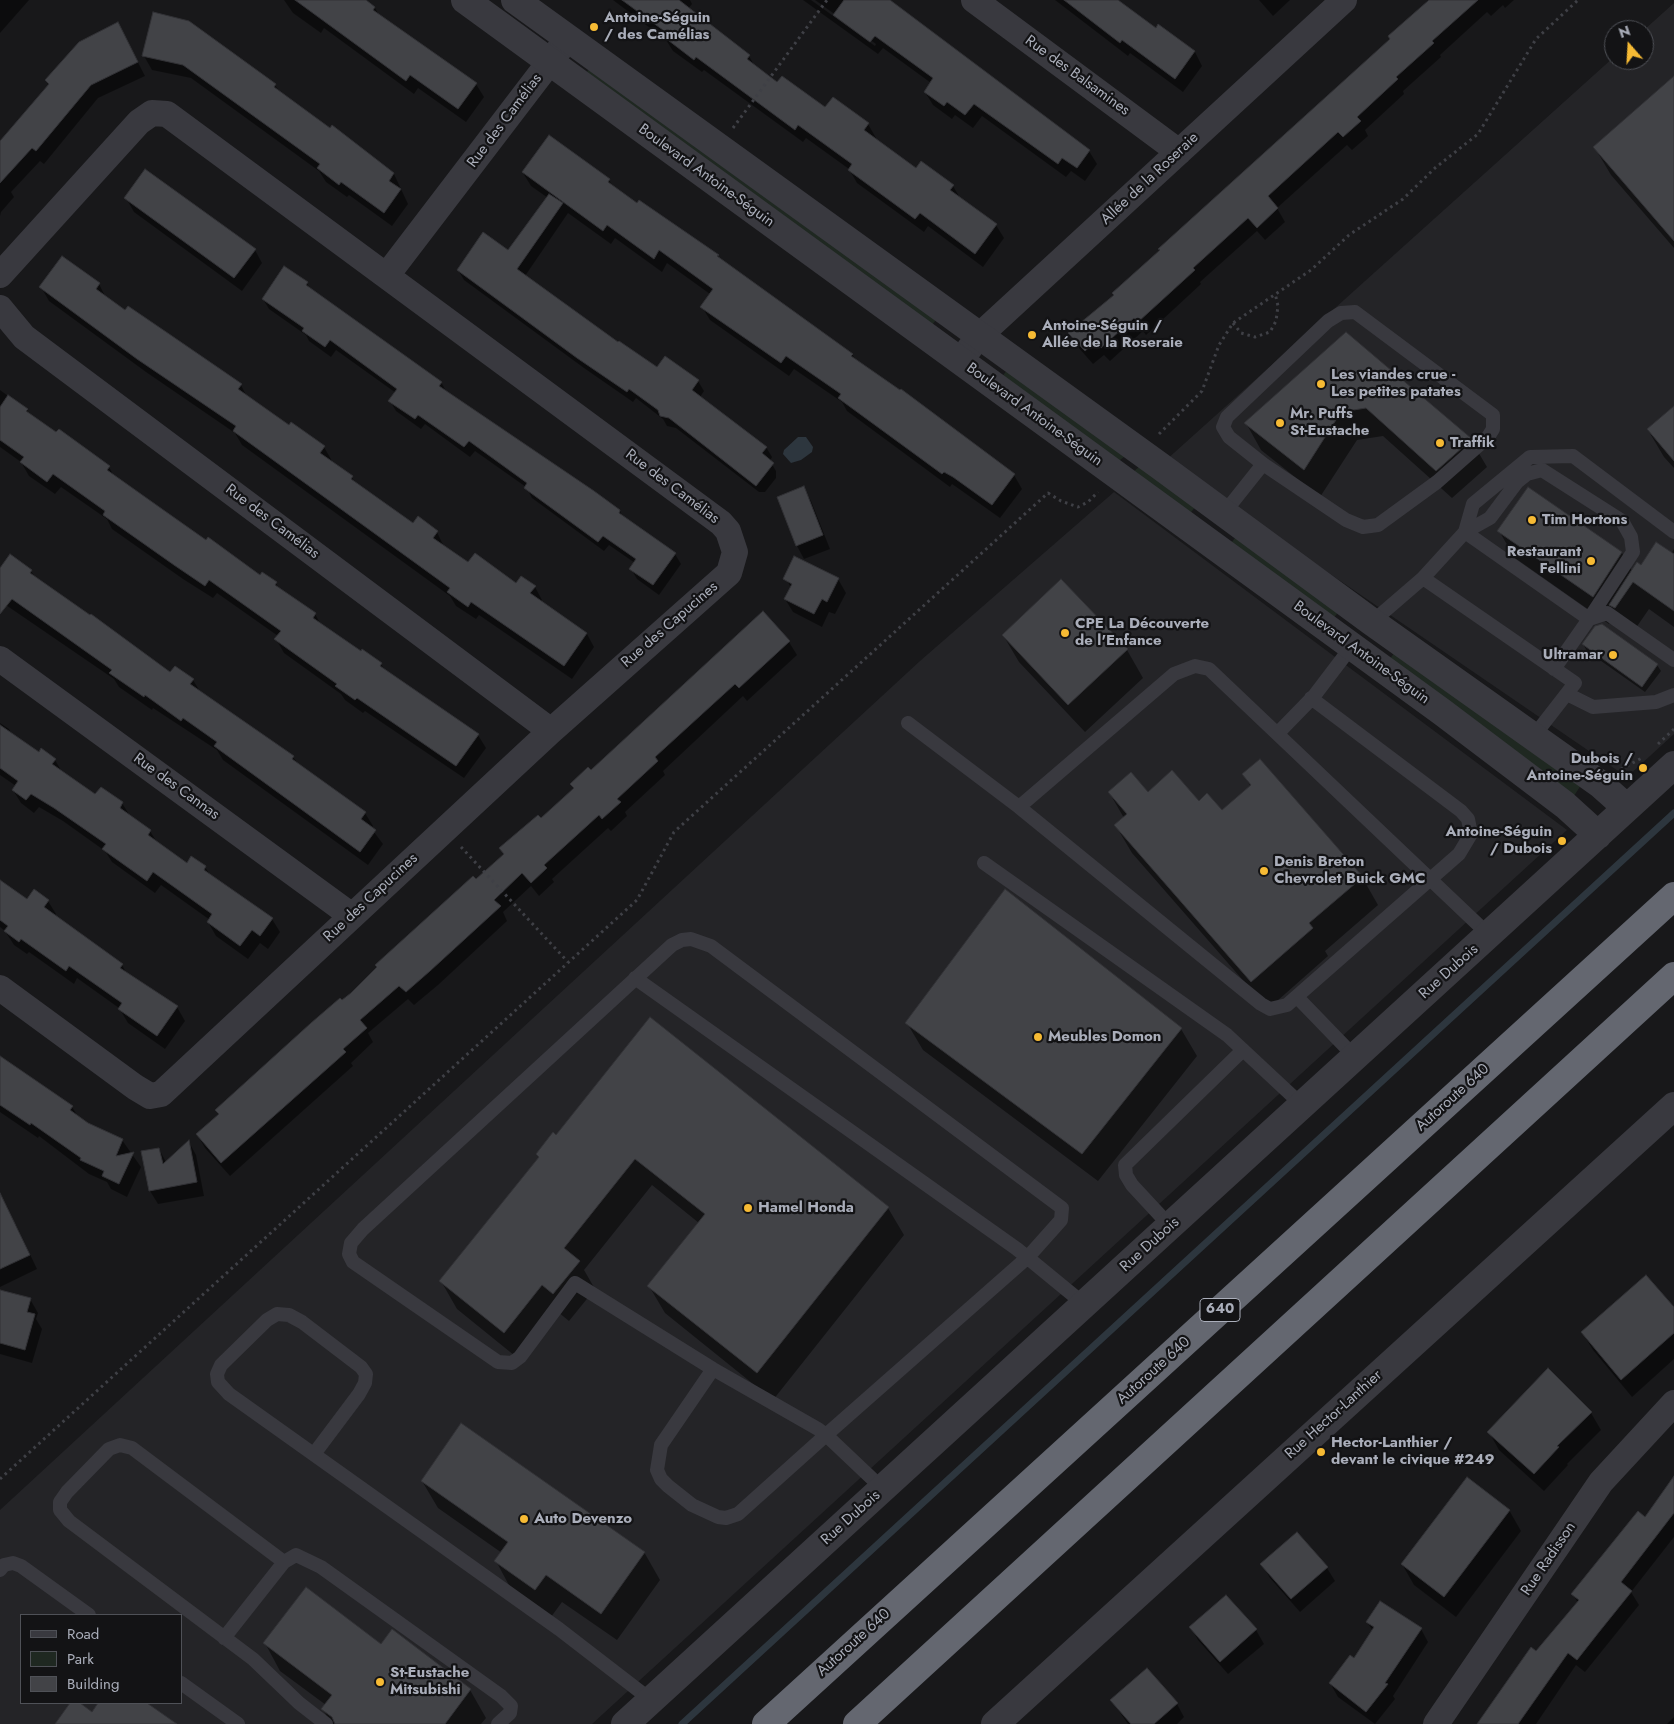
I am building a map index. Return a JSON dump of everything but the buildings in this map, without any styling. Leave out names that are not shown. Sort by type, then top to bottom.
[{"type":"highway","name":"Autoroute 640","points":[[766,1724],[1674,896]]},
{"type":"highway","points":[[857,1724],[1674,976]]},
{"type":"street","name":"Boulevard Antoine-Séguin","points":[[465,0],[1352,646],[1558,799],[1598,835]]},
{"type":"street","name":"Boulevard Antoine-Séguin","points":[[515,0],[1140,451],[1372,622],[1600,784],[1627,808]]},
{"type":"street","name":"Rue des Balsamines","points":[[974,0],[1179,152]]},
{"type":"street","name":"Allée de la Roseraie","points":[[960,361],[979,336],[1344,0]]},
{"type":"street","name":"Rue des Camélias","points":[[387,275],[568,38]]},
{"type":"street","name":"Rue des Camélias","points":[[0,275],[144,117],[159,113],[173,117],[721,523],[728,531],[734,552],[729,573]]},
{"type":"street","name":"Rue des Camélias","points":[[0,308],[24,336],[551,730]]},
{"type":"street","points":[[1203,539],[1224,513]]},
{"type":"street","name":"Rue des Capucines","points":[[0,988],[134,1086],[155,1096],[161,1094],[551,730],[729,573]]},
{"type":"street","points":[[1352,646],[1372,622]]},
{"type":"street","name":"Rue des Cannas","points":[[0,659],[352,916]]},
{"type":"street","name":"Rue Dubois","points":[[625,1724],[1674,765]]},
{"type":"street","name":"Rue Hector-Lanthier","points":[[995,1724],[1674,1106]]},
{"type":"street","name":"Rue Radisson","points":[[1436,1724],[1600,1482],[1674,1403]]},
{"type":"lane","points":[[1355,312],[1493,415],[1493,430],[1488,437],[1437,482],[1378,525],[1363,527],[1346,520],[1263,464],[1229,437],[1223,427],[1227,417],[1328,320],[1341,313],[1355,312]]},
{"type":"lane","points":[[1465,532],[1473,504],[1530,457],[1574,456],[1674,532]]},
{"type":"lane","points":[[1224,513],[1263,464]]},
{"type":"lane","points":[[1372,622],[1423,578],[1465,532],[1490,518],[1517,482],[1527,474],[1542,470],[1622,521],[1631,537],[1633,552],[1554,669]]},
{"type":"lane","points":[[1465,532],[1589,619]]},
{"type":"lane","points":[[1423,578],[1575,683],[1533,737]]},
{"type":"lane","points":[[1589,619],[1607,613],[1674,660]]},
{"type":"lane","points":[[1278,733],[1311,698],[1352,646]]},
{"type":"lane","points":[[1019,807],[1174,674],[1195,666],[1209,669],[1489,935]]},
{"type":"lane","points":[[1567,694],[1593,707],[1656,702],[1674,695]]},
{"type":"lane","points":[[908,723],[1019,807],[1261,1004],[1270,1009],[1287,1005],[1297,997],[1460,854],[1467,845],[1471,834],[1468,819],[1311,698]]},
{"type":"lane","points":[[984,863],[1176,999],[1243,1050],[1302,1105]]},
{"type":"lane","points":[[712,1369],[661,1445],[657,1458],[657,1470],[661,1479],[692,1505],[718,1517],[726,1518],[738,1514],[826,1435],[1028,1257],[1060,1220],[1062,1208],[711,946],[699,940],[682,940],[672,945],[362,1229],[351,1243],[349,1254],[353,1262],[498,1362],[512,1363],[520,1357],[575,1283],[712,1369],[796,1415],[826,1435],[883,1488]]},
{"type":"lane","points":[[636,978],[1028,1257],[1084,1304]]},
{"type":"lane","points":[[1297,997],[1355,1057]]},
{"type":"lane","points":[[1170,1226],[1132,1185],[1126,1175],[1125,1165],[1243,1050]]},
{"type":"lane","points":[[314,1454],[359,1394],[365,1383],[366,1374],[360,1367],[302,1322],[289,1316],[277,1314],[267,1320],[221,1365],[217,1374],[218,1382],[229,1394],[559,1629],[651,1700]]},
{"type":"lane","points":[[284,1562],[132,1448],[120,1445],[109,1449],[67,1492],[60,1502],[60,1510],[69,1521],[253,1659],[299,1703],[326,1724]]},
{"type":"lane","points":[[224,1638],[284,1562],[296,1555],[321,1567],[501,1696],[511,1706],[510,1713],[498,1724]]},
{"type":"lane","points":[[0,1570],[4,1565],[13,1563],[21,1566],[88,1614]]},
{"type":"lane","points":[[182,1683],[238,1724]]},
{"type":"path","points":[[729,132],[827,0]]},
{"type":"path","points":[[1140,451],[1202,391],[1219,344],[1234,323],[1311,270],[1349,235],[1403,199],[1435,168],[1478,134],[1536,39],[1578,0]]},
{"type":"path","points":[[1234,323],[1241,333],[1255,337],[1270,332],[1276,321],[1278,306],[1275,293]]},
{"type":"path","points":[[0,1479],[637,900],[674,832],[1048,493],[1078,507],[1088,502],[1117,475]]},
{"type":"path","points":[[1655,746],[1674,729]]},
{"type":"path","points":[[1619,770],[1649,752]]},
{"type":"path","points":[[445,829],[568,962]]},
{"type":"shaded area","points":[[1674,3],[1674,734],[1627,777],[1165,461],[1604,66],[1604,70],[1654,70],[1654,21]]},
{"type":"shaded area","points":[[798,437],[806,437],[813,447],[812,452],[801,460],[791,463],[783,454],[784,450]]},
{"type":"shaded area","points":[[1114,492],[1567,830],[592,1724],[0,1724],[0,1510],[920,661]]},
{"type":"green space","points":[[592,65],[938,317],[930,328],[584,76]]},
{"type":"green space","points":[[1008,369],[1128,454],[1116,463],[1000,379]]},
{"type":"green space","points":[[1141,465],[1196,506],[1188,516],[1131,474]]},
{"type":"green space","points":[[1237,535],[1340,610],[1332,620],[1229,546]]},
{"type":"green space","points":[[1396,651],[1581,785],[1574,796],[1388,661]]},
{"type":"waterway","points":[[682,1724],[1674,813]]},
{"type":"place","name":"Antoine-Séguin / des Camélias","points":[[594,27]]},
{"type":"place","name":"Antoine-Séguin / Allée de la Roseraie","points":[[1032,335]]},
{"type":"place","name":"Les viandes crue - Les petites patates","points":[[1321,384]]},
{"type":"place","name":"Mr. Puffs St-Eustache","points":[[1280,423]]},
{"type":"place","name":"Traffik","points":[[1440,443]]},
{"type":"place","name":"Tim Hortons","points":[[1532,520]]},
{"type":"place","name":"Restaurant Fellini","points":[[1591,561]]},
{"type":"place","name":"CPE La Découverte de l'Enfance","points":[[1065,633]]},
{"type":"place","name":"Ultramar","points":[[1613,655]]},
{"type":"place","name":"Dubois / Antoine-Séguin","points":[[1643,768]]},
{"type":"place","name":"Antoine-Séguin / Dubois","points":[[1562,841]]},
{"type":"place","name":"Denis Breton Chevrolet Buick GMC","points":[[1264,871]]},
{"type":"place","name":"Meubles Domon","points":[[1038,1037]]},
{"type":"place","name":"Hamel Honda","points":[[748,1208]]},
{"type":"place","name":"Hector-Lanthier / devant le civique #249","points":[[1321,1452]]},
{"type":"place","name":"Auto Devenzo","points":[[524,1519]]},
{"type":"place","name":"St-Eustache Mitsubishi","points":[[380,1682]]}]
